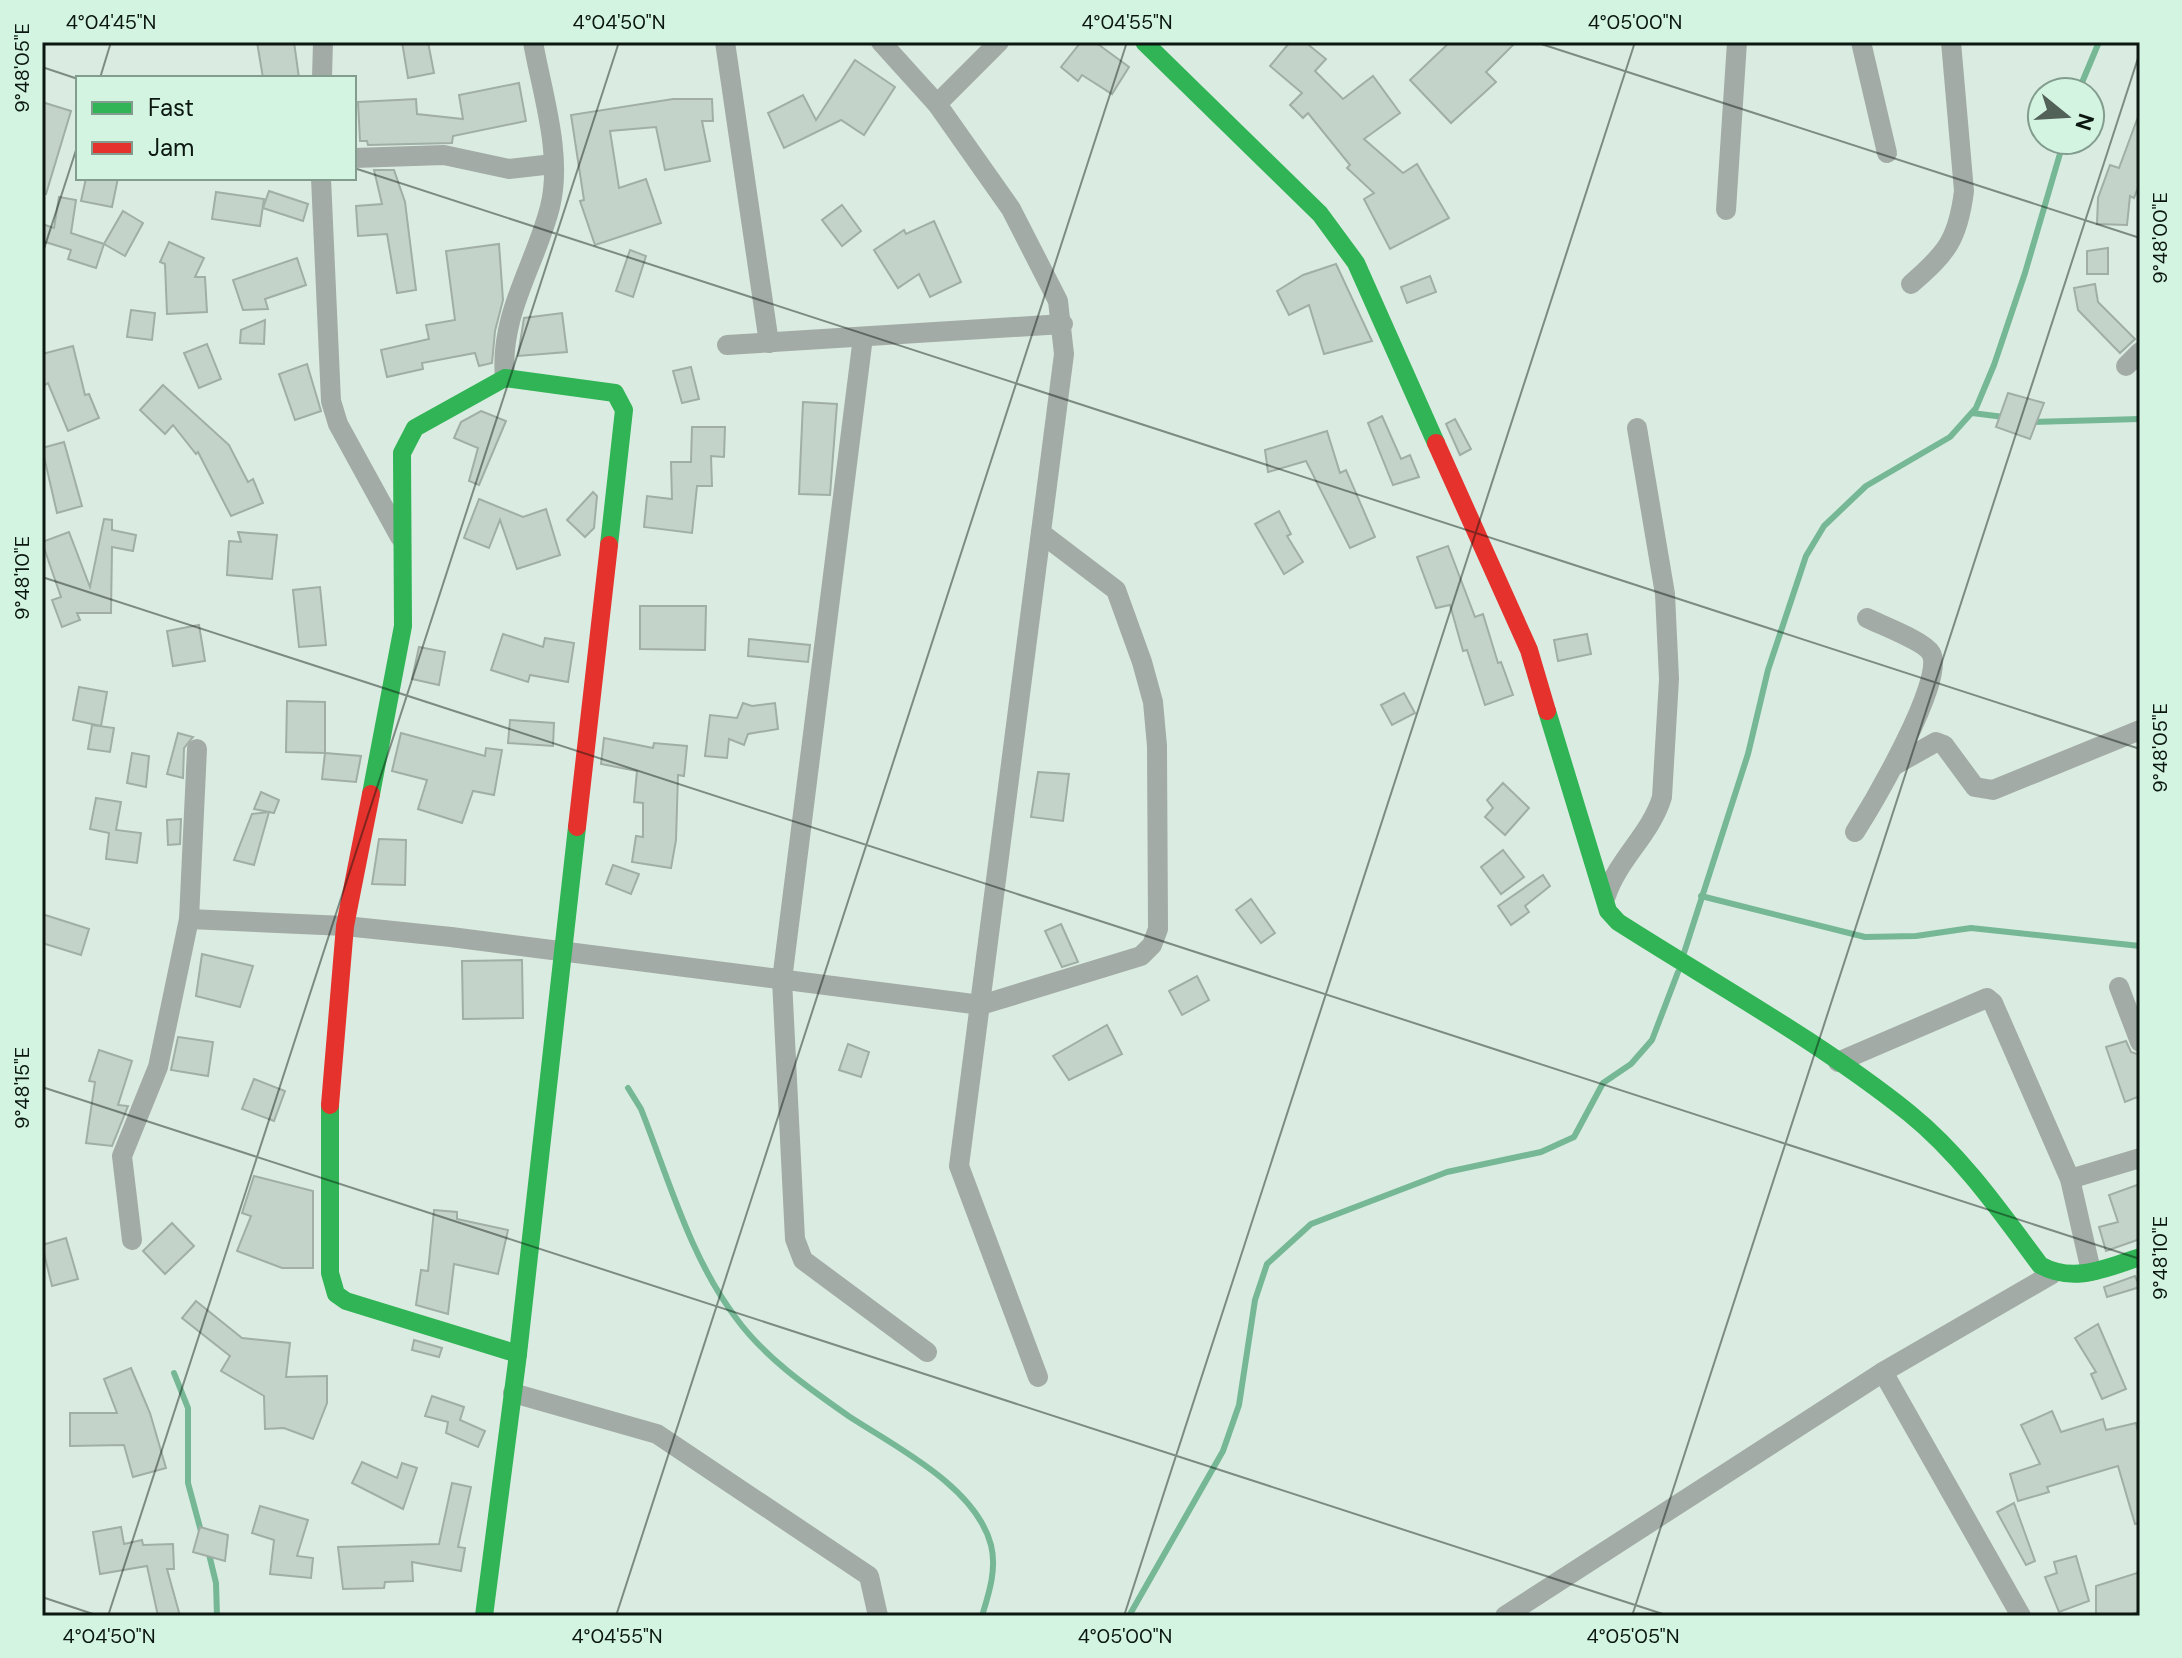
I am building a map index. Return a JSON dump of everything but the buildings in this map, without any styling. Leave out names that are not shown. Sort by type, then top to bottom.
[{"type":"street","points":[[322,76],[323,42]]},
{"type":"street","points":[[505,378],[506,332],[550,205],[553,164],[533,42]]},
{"type":"street","points":[[725,42],[769,343]]},
{"type":"street","points":[[881,42],[937,104],[1011,209],[1050,281],[1063,324],[1064,354],[959,1166],[1038,1377]]},
{"type":"street","points":[[937,104],[999,42]]},
{"type":"street","points":[[1144,42],[1320,214],[1356,263],[1529,650],[1606,896],[1608,911],[1618,922],[1838,1062],[1941,1140],[1970,1172],[2040,1265],[2052,1274],[2066,1277],[2140,1257]]},
{"type":"street","points":[[1726,210],[1737,42]]},
{"type":"street","points":[[1861,42],[1887,153]]},
{"type":"street","points":[[1911,284],[1950,246],[1961,213],[1964,191],[1951,42]]},
{"type":"street","points":[[356,158],[444,155],[509,169],[553,164]]},
{"type":"street","points":[[321,180],[331,401],[338,424],[404,543]]},
{"type":"street","points":[[727,345],[1063,324]]},
{"type":"street","points":[[863,337],[782,980],[797,1250],[803,1260],[927,1352]]},
{"type":"street","points":[[484,1616],[518,1354],[624,410],[615,393],[505,378],[415,428],[406,440],[402,453],[403,626],[397,673],[345,926],[330,1104],[332,1285],[346,1301],[518,1354]]},
{"type":"street","points":[[1606,896],[1611,880],[1658,811],[1662,797],[1669,679],[1665,594],[1637,428]]},
{"type":"street","points":[[189,919],[345,926],[981,1005],[1141,956],[1152,945],[1158,929],[1157,746],[1153,702],[1116,590],[1041,533]]},
{"type":"street","points":[[1855,832],[1895,765],[1930,683],[1934,662],[1926,647],[1867,618]]},
{"type":"street","points":[[1895,765],[1936,742],[1944,745],[1975,787],[1993,790],[2140,730]]},
{"type":"street","points":[[132,1240],[122,1156],[158,1067],[189,919],[197,749]]},
{"type":"street","points":[[2119,987],[2140,1042]]},
{"type":"street","points":[[1838,1062],[1987,998],[1993,1003],[2070,1179],[2091,1271]]},
{"type":"street","points":[[2070,1179],[2140,1158]]},
{"type":"street","points":[[1505,1616],[1883,1372],[2052,1274]]},
{"type":"street","points":[[1883,1372],[2021,1616]]},
{"type":"street","points":[[513,1393],[657,1434],[869,1576],[878,1616]]},
{"type":"waterway","points":[[2085,76],[2099,42]]},
{"type":"waterway","points":[[1684,953],[1748,754],[1768,670],[1806,556],[1824,526],[1866,486],[1950,437],[1976,408],[2025,273],[2059,156]]},
{"type":"waterway","points":[[1972,413],[2004,417]]},
{"type":"waterway","points":[[2031,422],[2140,419]]},
{"type":"waterway","points":[[1701,896],[1865,937],[1916,936],[1971,928],[2140,946]]},
{"type":"waterway","points":[[1129,1616],[1223,1451],[1239,1405],[1255,1300],[1267,1264],[1311,1224],[1447,1172],[1541,1152],[1574,1137],[1603,1083],[1631,1064],[1652,1040],[1678,972]]},
{"type":"waterway","points":[[628,1088],[641,1109],[693,1244],[720,1294],[748,1333],[774,1360],[804,1384],[932,1470],[952,1487],[983,1524],[991,1545],[993,1563],[982,1616]]},
{"type":"waterway","points":[[174,1373],[188,1408],[188,1483],[202,1535]]},
{"type":"waterway","points":[[208,1550],[216,1583],[217,1616]]},
{"type":"traffic: fast","points":[[1144,42],[1320,214],[1356,263],[1436,443]]},
{"type":"traffic: fast","points":[[371,794],[403,626],[402,453],[415,428],[505,378],[615,393],[624,410],[609,545]]},
{"type":"traffic: fast","points":[[1547,711],[1608,911],[1618,922],[1803,1037],[1909,1113],[1963,1165],[2040,1265],[2053,1271],[2078,1274],[2140,1257]]},
{"type":"traffic: fast","points":[[484,1616],[518,1354],[577,827]]},
{"type":"traffic: fast","points":[[330,1105],[330,1273],[336,1294],[346,1301],[518,1354]]},
{"type":"traffic: jam","points":[[1436,443],[1529,650],[1547,711]]},
{"type":"traffic: jam","points":[[577,827],[609,545]]},
{"type":"traffic: jam","points":[[330,1105],[345,926],[371,794]]}]
